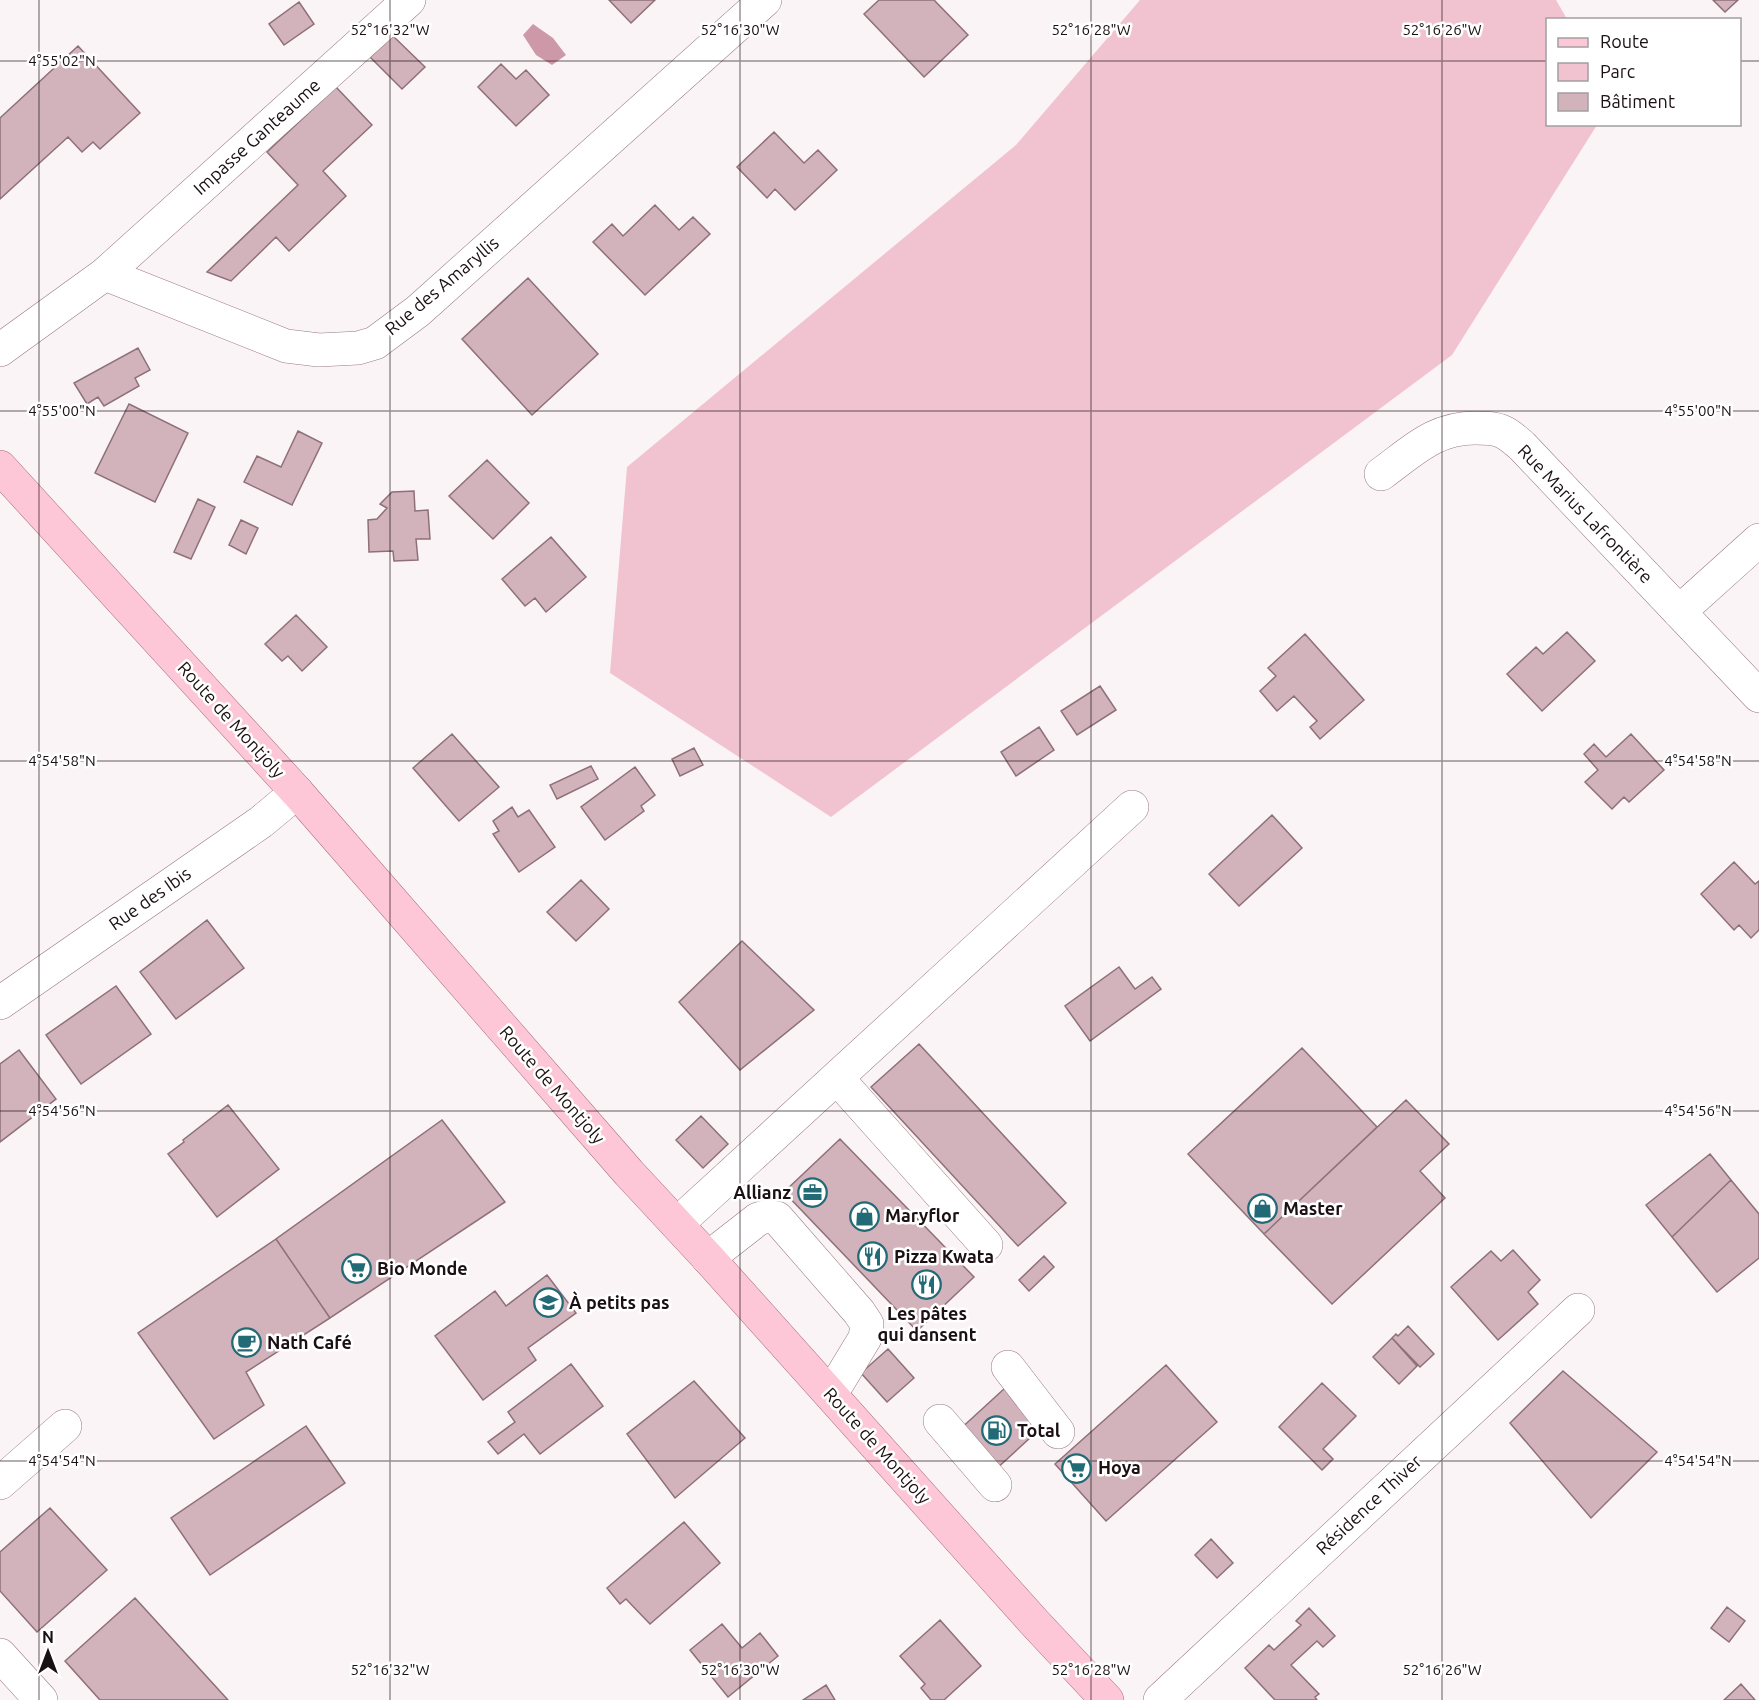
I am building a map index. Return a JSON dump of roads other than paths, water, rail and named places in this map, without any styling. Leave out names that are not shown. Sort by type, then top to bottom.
[{"type":"main road","name":"Route de Montjoly","points":[[0,467],[297,792],[629,1173],[1107,1700]]},
{"type":"street","name":"Impasse Ganteaume","points":[[105,274],[409,0]]},
{"type":"street","name":"Rue des Amaryllis","points":[[105,274],[286,346],[339,350],[375,343],[418,311],[765,0]]},
{"type":"street","points":[[0,350],[105,274]]},
{"type":"street","name":"Rue Marius Lafrontière","points":[[1381,474],[1427,440],[1442,432],[1477,428],[1490,428],[1503,432],[1522,446],[1759,696]]},
{"type":"street","points":[[1679,612],[1759,540]]},
{"type":"street","name":"Rue des Ibis","points":[[0,1003],[261,822],[297,792]]},
{"type":"street","points":[[677,1224],[1132,807]]},
{"type":"street","points":[[837,1078],[986,1245]]},
{"type":"street","points":[[708,1258],[758,1219],[768,1216],[777,1218],[867,1324],[865,1338],[831,1394]]},
{"type":"street","name":"Résidence Thiver","points":[[1160,1700],[1578,1310]]},
{"type":"street","points":[[1008,1367],[1058,1432]]},
{"type":"street","points":[[940,1421],[995,1485]]},
{"type":"street","points":[[0,1484],[65,1426]]},
{"type":"street","points":[[0,1654],[41,1700]]},
{"type":"place","name":"Allianz","points":[[812,1193]]},
{"type":"place","name":"Master","points":[[1262,1209]]},
{"type":"place","name":"Maryflor","points":[[864,1216]]},
{"type":"place","name":"Pizza Kwata","points":[[873,1257]]},
{"type":"place","name":"Bio Monde","points":[[356,1269]]},
{"type":"place","name":"Les pâtes qui dansent","points":[[927,1285]]},
{"type":"place","name":"À petits pas","points":[[548,1303]]},
{"type":"place","name":"Nath Café","points":[[246,1343]]},
{"type":"place","name":"Total","points":[[996,1431]]},
{"type":"place","name":"Hoya","points":[[1077,1468]]}]
